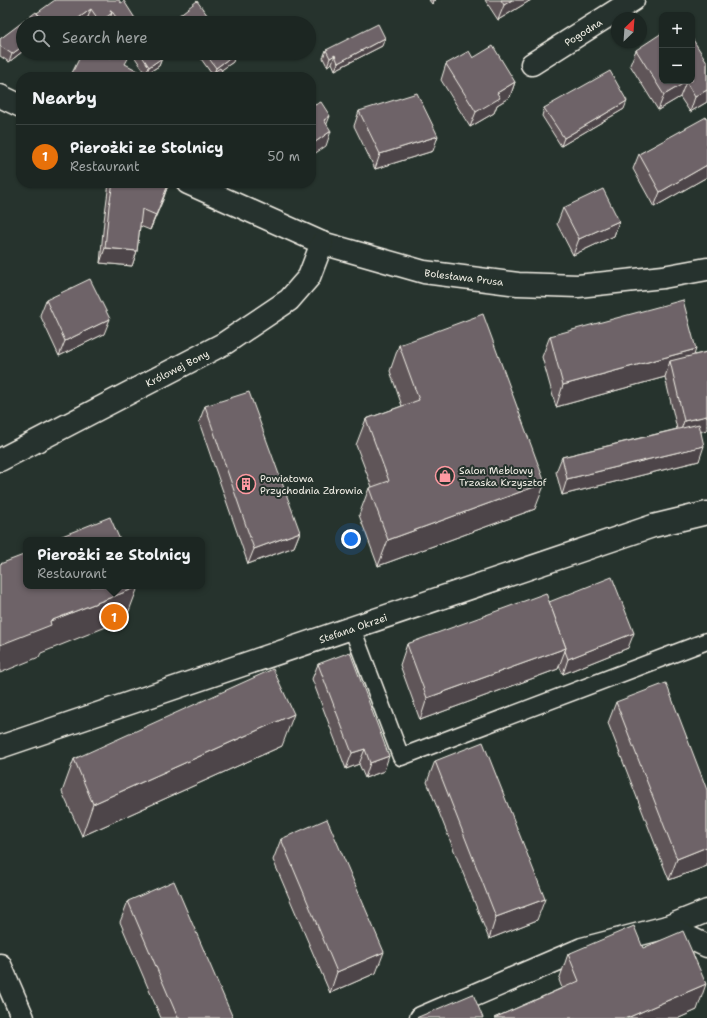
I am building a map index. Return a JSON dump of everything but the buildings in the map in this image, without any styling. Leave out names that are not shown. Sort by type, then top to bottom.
[{"type":"street","name":"Pogodna","points":[[532,64],[633,0]]},
{"type":"street","points":[[0,96],[16,104]]},
{"type":"street","name":"Bolesława Prusa","points":[[199,188],[322,243],[424,272],[518,284],[578,286],[663,277],[707,270]]},
{"type":"street","name":"Królowej Bony","points":[[0,460],[225,343],[270,313],[289,300],[309,277],[322,243]]},
{"type":"street","name":"Stefana Okrzei","points":[[0,747],[653,526],[707,513]]},
{"type":"street","points":[[421,1018],[582,949],[667,927],[707,911]]},
{"type":"street","points":[[667,927],[707,946]]},
{"type":"street","points":[[0,964],[23,1018]]},
{"type":"lane","points":[[352,628],[401,757],[707,641]]},
{"type":"place","name":"Salon Meblowy Trzaska Krzysztof","points":[[445,476]]},
{"type":"place","name":"Powiatowa Przychodnia Zdrowia","points":[[246,484]]},
{"type":"place","name":"Pierożki ze Stolnicy","points":[[114,617]]}]
